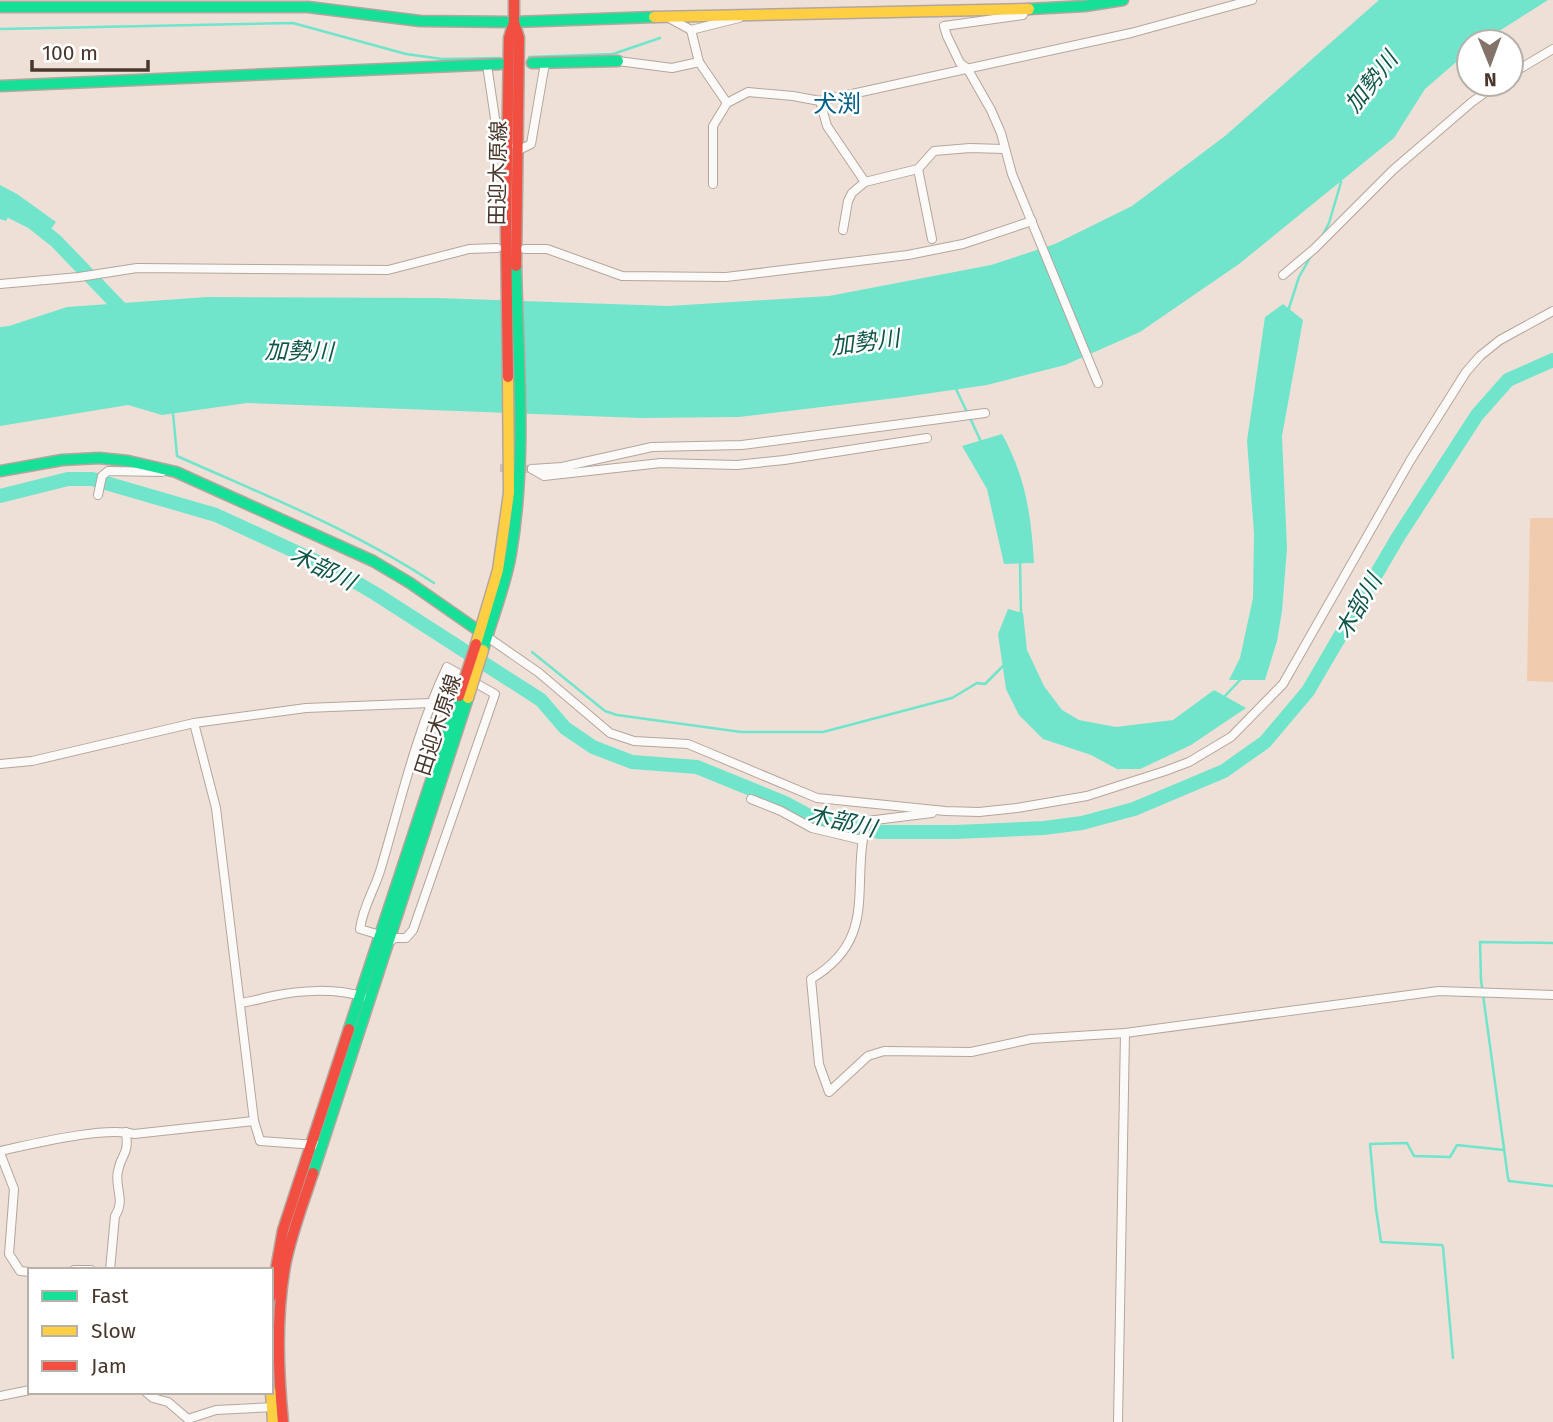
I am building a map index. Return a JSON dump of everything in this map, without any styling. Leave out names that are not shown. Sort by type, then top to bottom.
[{"type":"main road","points":[[0,7],[308,7],[420,21],[514,22],[667,16],[1025,9],[1086,6],[1123,0]]},
{"type":"main road","name":"田迎木原線","points":[[273,1286],[283,1230],[315,1145],[483,634],[506,521],[514,422],[514,148],[509,38],[514,22],[514,2]]},
{"type":"main road","points":[[532,63],[618,61]]},
{"type":"main road","points":[[0,86],[501,64]]},
{"type":"main road","points":[[0,471],[99,458],[176,472],[373,561],[410,583],[483,634]]},
{"type":"main road","name":"田迎木原線","points":[[273,1422],[277,1407],[278,1330],[284,1271],[315,1145]]},
{"type":"main road","name":"田迎木原線","points":[[272,1394],[283,1422]]},
{"type":"street","points":[[713,184],[713,126],[727,103],[748,92],[820,101],[1131,33],[1252,0]]},
{"type":"street","points":[[1025,9],[1023,15],[944,26],[960,63],[967,68],[1001,133],[1004,149],[1098,383]]},
{"type":"street","points":[[667,16],[691,30],[747,16]]},
{"type":"street","points":[[691,30],[699,62],[727,103]]},
{"type":"street","points":[[1525,66],[1553,49]]},
{"type":"street","points":[[618,61],[672,68],[699,62]]},
{"type":"street","points":[[487,65],[499,145],[514,148],[531,144],[545,63]]},
{"type":"street","points":[[1283,275],[1314,249],[1393,170],[1478,98]]},
{"type":"street","points":[[820,101],[827,126],[865,182]]},
{"type":"street","points":[[843,230],[848,201],[852,193],[865,182],[918,169],[934,151],[1004,149]]},
{"type":"street","points":[[918,169],[932,239]]},
{"type":"street","points":[[526,249],[547,249],[622,276],[726,277],[908,254],[963,244],[1032,221]]},
{"type":"street","points":[[0,284],[69,279],[137,268],[388,270],[469,249],[497,248]]},
{"type":"street","points":[[483,634],[538,672],[610,733],[634,741],[688,744],[817,798],[979,812],[1087,796],[1189,762],[1231,737],[1283,684],[1410,461],[1466,372],[1500,340],[1553,311]]},
{"type":"street","points":[[927,438],[737,465],[661,463],[544,476],[532,469],[562,467],[652,447],[743,445],[985,413]]},
{"type":"street","points":[[98,495],[102,476],[108,471],[176,472]]},
{"type":"street","points":[[447,667],[495,694],[413,930],[406,938],[384,939],[360,929],[362,916],[379,874],[430,703],[447,667]]},
{"type":"street","points":[[0,764],[32,761],[194,723],[306,708],[430,703]]},
{"type":"street","points":[[194,723],[216,808],[254,1121],[260,1141],[315,1145]]},
{"type":"street","points":[[751,799],[812,828],[863,838]]},
{"type":"street","points":[[945,811],[867,821],[863,838],[862,890],[855,930],[848,946],[830,968],[811,979],[819,1064],[829,1092],[868,1056],[884,1051],[971,1052],[1031,1039],[1125,1033],[1438,990],[1553,995]]},
{"type":"street","points":[[240,1003],[299,993],[334,992],[364,997]]},
{"type":"street","points":[[1118,1422],[1125,1033]]},
{"type":"street","points":[[28,1272],[20,1270],[9,1254],[13,1189],[0,1152],[64,1138],[126,1132],[134,1134],[254,1121]]},
{"type":"street","points":[[110,1268],[115,1216],[120,1209],[121,1195],[117,1172],[127,1152],[126,1132]]},
{"type":"street","points":[[0,1396],[28,1390]]},
{"type":"street","points":[[148,1394],[167,1402],[187,1420],[216,1410],[277,1407]]},
{"type":"shaded area","points":[[1530,518],[1553,518],[1553,682],[1527,681]]},
{"type":"water","points":[[1379,0],[1548,0],[1504,28],[1455,28],[1455,63],[1425,89],[1394,138],[1239,264],[1140,332],[1065,365],[987,385],[739,417],[640,418],[247,403],[162,415],[128,405],[0,426],[0,327],[67,307],[207,297],[437,298],[669,306],[829,296],[991,265],[1055,244],[1132,206],[1225,136]]},
{"type":"water","points":[[0,185],[56,222],[48,233],[19,210],[12,210],[6,221],[0,219]]},
{"type":"water","points":[[1283,304],[1303,320],[1282,436],[1287,548],[1282,611],[1277,641],[1265,680],[1229,680],[1240,658],[1253,598],[1254,533],[1247,441],[1265,317]]},
{"type":"water","points":[[1002,434],[1017,466],[1026,497],[1034,563],[1004,564],[987,489],[962,446]]},
{"type":"water","points":[[1008,609],[1023,613],[1027,650],[1044,686],[1062,710],[1079,720],[1116,727],[1173,720],[1214,690],[1246,708],[1191,745],[1140,769],[1117,769],[1091,755],[1043,739],[1019,715],[1006,689],[998,634]]},
{"type":"waterway","points":[[0,29],[293,23],[406,54],[442,59],[500,58]]},
{"type":"waterway","points":[[529,57],[613,54],[660,38]]},
{"type":"waterway","points":[[1321,238],[1329,223],[1341,182]]},
{"type":"waterway","name":"加勢川","points":[[0,206],[32,222],[56,241],[129,317]]},
{"type":"waterway","points":[[1288,311],[1299,277],[1311,256]]},
{"type":"waterway","name":"木部川","points":[[0,496],[68,479],[92,479],[216,515],[335,570],[376,594],[541,700],[565,728],[593,747],[632,762],[697,767],[785,803],[813,818],[879,832],[1044,828],[1082,823],[1134,809],[1224,771],[1265,742],[1308,691],[1398,537],[1477,415],[1508,380],[1553,360]]},
{"type":"waterway","points":[[955,387],[967,412]]},
{"type":"waterway","points":[[173,413],[177,456],[340,530],[434,583]]},
{"type":"waterway","points":[[970,418],[982,444]]},
{"type":"waterway","points":[[1020,562],[1021,615]]},
{"type":"waterway","points":[[532,652],[605,711],[617,715],[741,732],[823,732],[952,698],[977,683],[985,684],[1003,666]]},
{"type":"waterway","points":[[1224,697],[1241,679]]},
{"type":"waterway","points":[[1553,943],[1480,942],[1481,980],[1508,1178],[1509,1181],[1553,1186]]},
{"type":"waterway","points":[[1453,1358],[1443,1247],[1381,1242],[1370,1144],[1407,1143],[1414,1156],[1450,1157],[1457,1145],[1504,1150]]},
{"type":"tunnel","points":[[500,468],[532,469]]},
{"type":"traffic: fast","points":[[1029,9],[1085,6],[1123,0]]},
{"type":"traffic: fast","points":[[0,7],[308,7],[420,21],[514,22],[654,17]]},
{"type":"traffic: fast","points":[[532,63],[618,61]]},
{"type":"traffic: fast","points":[[0,86],[501,64]]},
{"type":"traffic: fast","points":[[483,650],[506,577],[516,518],[520,446],[516,266]]},
{"type":"traffic: fast","points":[[0,471],[62,460],[99,458],[128,461],[176,472],[373,561],[479,631]]},
{"type":"traffic: fast","points":[[349,1029],[459,696]]},
{"type":"traffic: fast","points":[[313,1173],[468,698]]},
{"type":"traffic: slow","points":[[654,17],[1029,9]]},
{"type":"traffic: slow","points":[[476,644],[498,570],[509,493],[508,377]]},
{"type":"traffic: slow","points":[[468,698],[483,650]]},
{"type":"traffic: slow","points":[[271,1394],[273,1422]]},
{"type":"traffic: jam","points":[[514,0],[514,22],[519,38],[516,266]]},
{"type":"traffic: jam","points":[[508,377],[506,230],[509,38],[514,22]]},
{"type":"traffic: jam","points":[[459,696],[476,644]]},
{"type":"traffic: jam","points":[[273,1286],[283,1230],[349,1029]]},
{"type":"traffic: jam","points":[[283,1422],[279,1344],[282,1286],[290,1242],[313,1173]]},
{"type":"district","name":"犬渕","points":[[837,104]]}]
